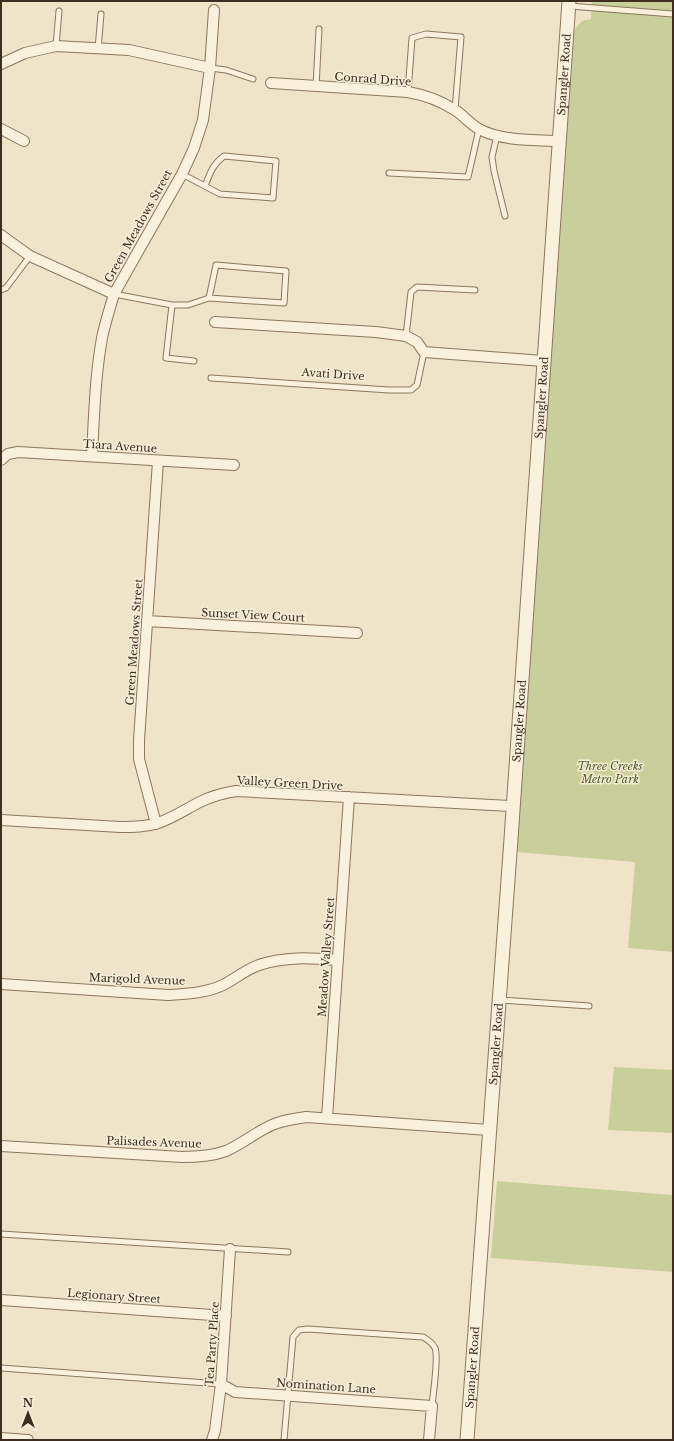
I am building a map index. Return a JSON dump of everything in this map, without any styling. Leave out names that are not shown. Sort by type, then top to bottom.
[{"type":"street","name":"Spangler Road","points":[[467,1440],[568,4]]},
{"type":"street","name":"Green Meadows Street","points":[[92,456],[102,336],[114,294],[182,174],[194,148],[203,120],[210,68],[214,10]]},
{"type":"street","points":[[1,64],[25,53],[56,46],[129,50],[210,68]]},
{"type":"street","name":"Conrad Drive","points":[[271,83],[408,92],[439,101],[455,110],[479,129],[496,135],[514,139],[559,141]]},
{"type":"street","points":[[1,129],[24,141]]},
{"type":"street","points":[[1,235],[30,256],[114,294]]},
{"type":"street","points":[[215,322],[376,332],[406,336],[416,342],[424,352],[543,361]]},
{"type":"street","name":"Tiara Avenue","points":[[3,458],[8,454],[18,452],[234,465]]},
{"type":"street","name":"Green Meadows Street","points":[[156,824],[139,759],[139,740],[158,461]]},
{"type":"street","name":"Sunset View Court","points":[[147,621],[357,633]]},
{"type":"street","name":"Valley Green Drive","points":[[1,820],[140,827],[156,824],[168,819],[218,794],[236,791],[512,806]]},
{"type":"street","name":"Meadow Valley Street","points":[[327,1118],[349,797]]},
{"type":"street","name":"Marigold Avenue","points":[[1,984],[168,995],[188,994],[223,985],[257,965],[280,959],[293,958],[338,960]]},
{"type":"street","name":"Palisades Avenue","points":[[1,1146],[197,1157],[225,1151],[273,1125],[287,1120],[306,1118],[327,1118],[489,1130]]},
{"type":"street","name":"Tea Party Place","points":[[212,1440],[215,1431],[221,1384],[230,1250]]},
{"type":"street","name":"Legionary Street","points":[[1,1300],[226,1316]]},
{"type":"street","name":"Nomination Lane","points":[[221,1384],[235,1392],[432,1406]]},
{"type":"street","points":[[429,1440],[432,1406]]},
{"type":"street","points":[[1,1438],[28,1440]]},
{"type":"lane","points":[[568,4],[673,14]]},
{"type":"lane","points":[[56,46],[59,10]]},
{"type":"lane","points":[[98,48],[101,14]]},
{"type":"lane","points":[[316,86],[319,29]]},
{"type":"lane","points":[[408,92],[412,38],[426,34],[461,37],[455,110]]},
{"type":"lane","points":[[210,68],[226,70],[253,79]]},
{"type":"lane","points":[[389,173],[468,177],[479,129]]},
{"type":"lane","points":[[496,135],[492,158],[505,216]]},
{"type":"lane","points":[[182,174],[220,194],[273,198],[276,161],[224,156],[212,167],[205,186]]},
{"type":"lane","points":[[1,290],[6,288],[30,256]]},
{"type":"lane","points":[[114,294],[172,305],[188,305],[209,298],[284,303],[286,271],[216,265],[209,298]]},
{"type":"lane","points":[[406,336],[411,292],[417,287],[475,290]]},
{"type":"lane","points":[[172,305],[166,358],[194,361]]},
{"type":"lane","name":"Avati Drive","points":[[211,378],[389,390],[411,390],[417,385],[424,352]]},
{"type":"lane","points":[[499,1000],[590,1006]]},
{"type":"lane","points":[[1,1234],[230,1250],[288,1252]]},
{"type":"lane","points":[[284,1440],[293,1337],[299,1330],[308,1328],[423,1337],[430,1342],[435,1349],[436,1360],[432,1406]]},
{"type":"lane","points":[[1,1368],[221,1384]]},
{"type":"green space","name":"Three Creeks Metro Park","points":[[588,1],[673,1],[673,952],[628,948],[635,862],[516,852],[574,30],[582,21],[591,19],[592,3]]},
{"type":"green space","points":[[614,1067],[673,1070],[673,1133],[608,1130]]},
{"type":"green space","points":[[497,1181],[673,1195],[673,1272],[491,1258]]}]
